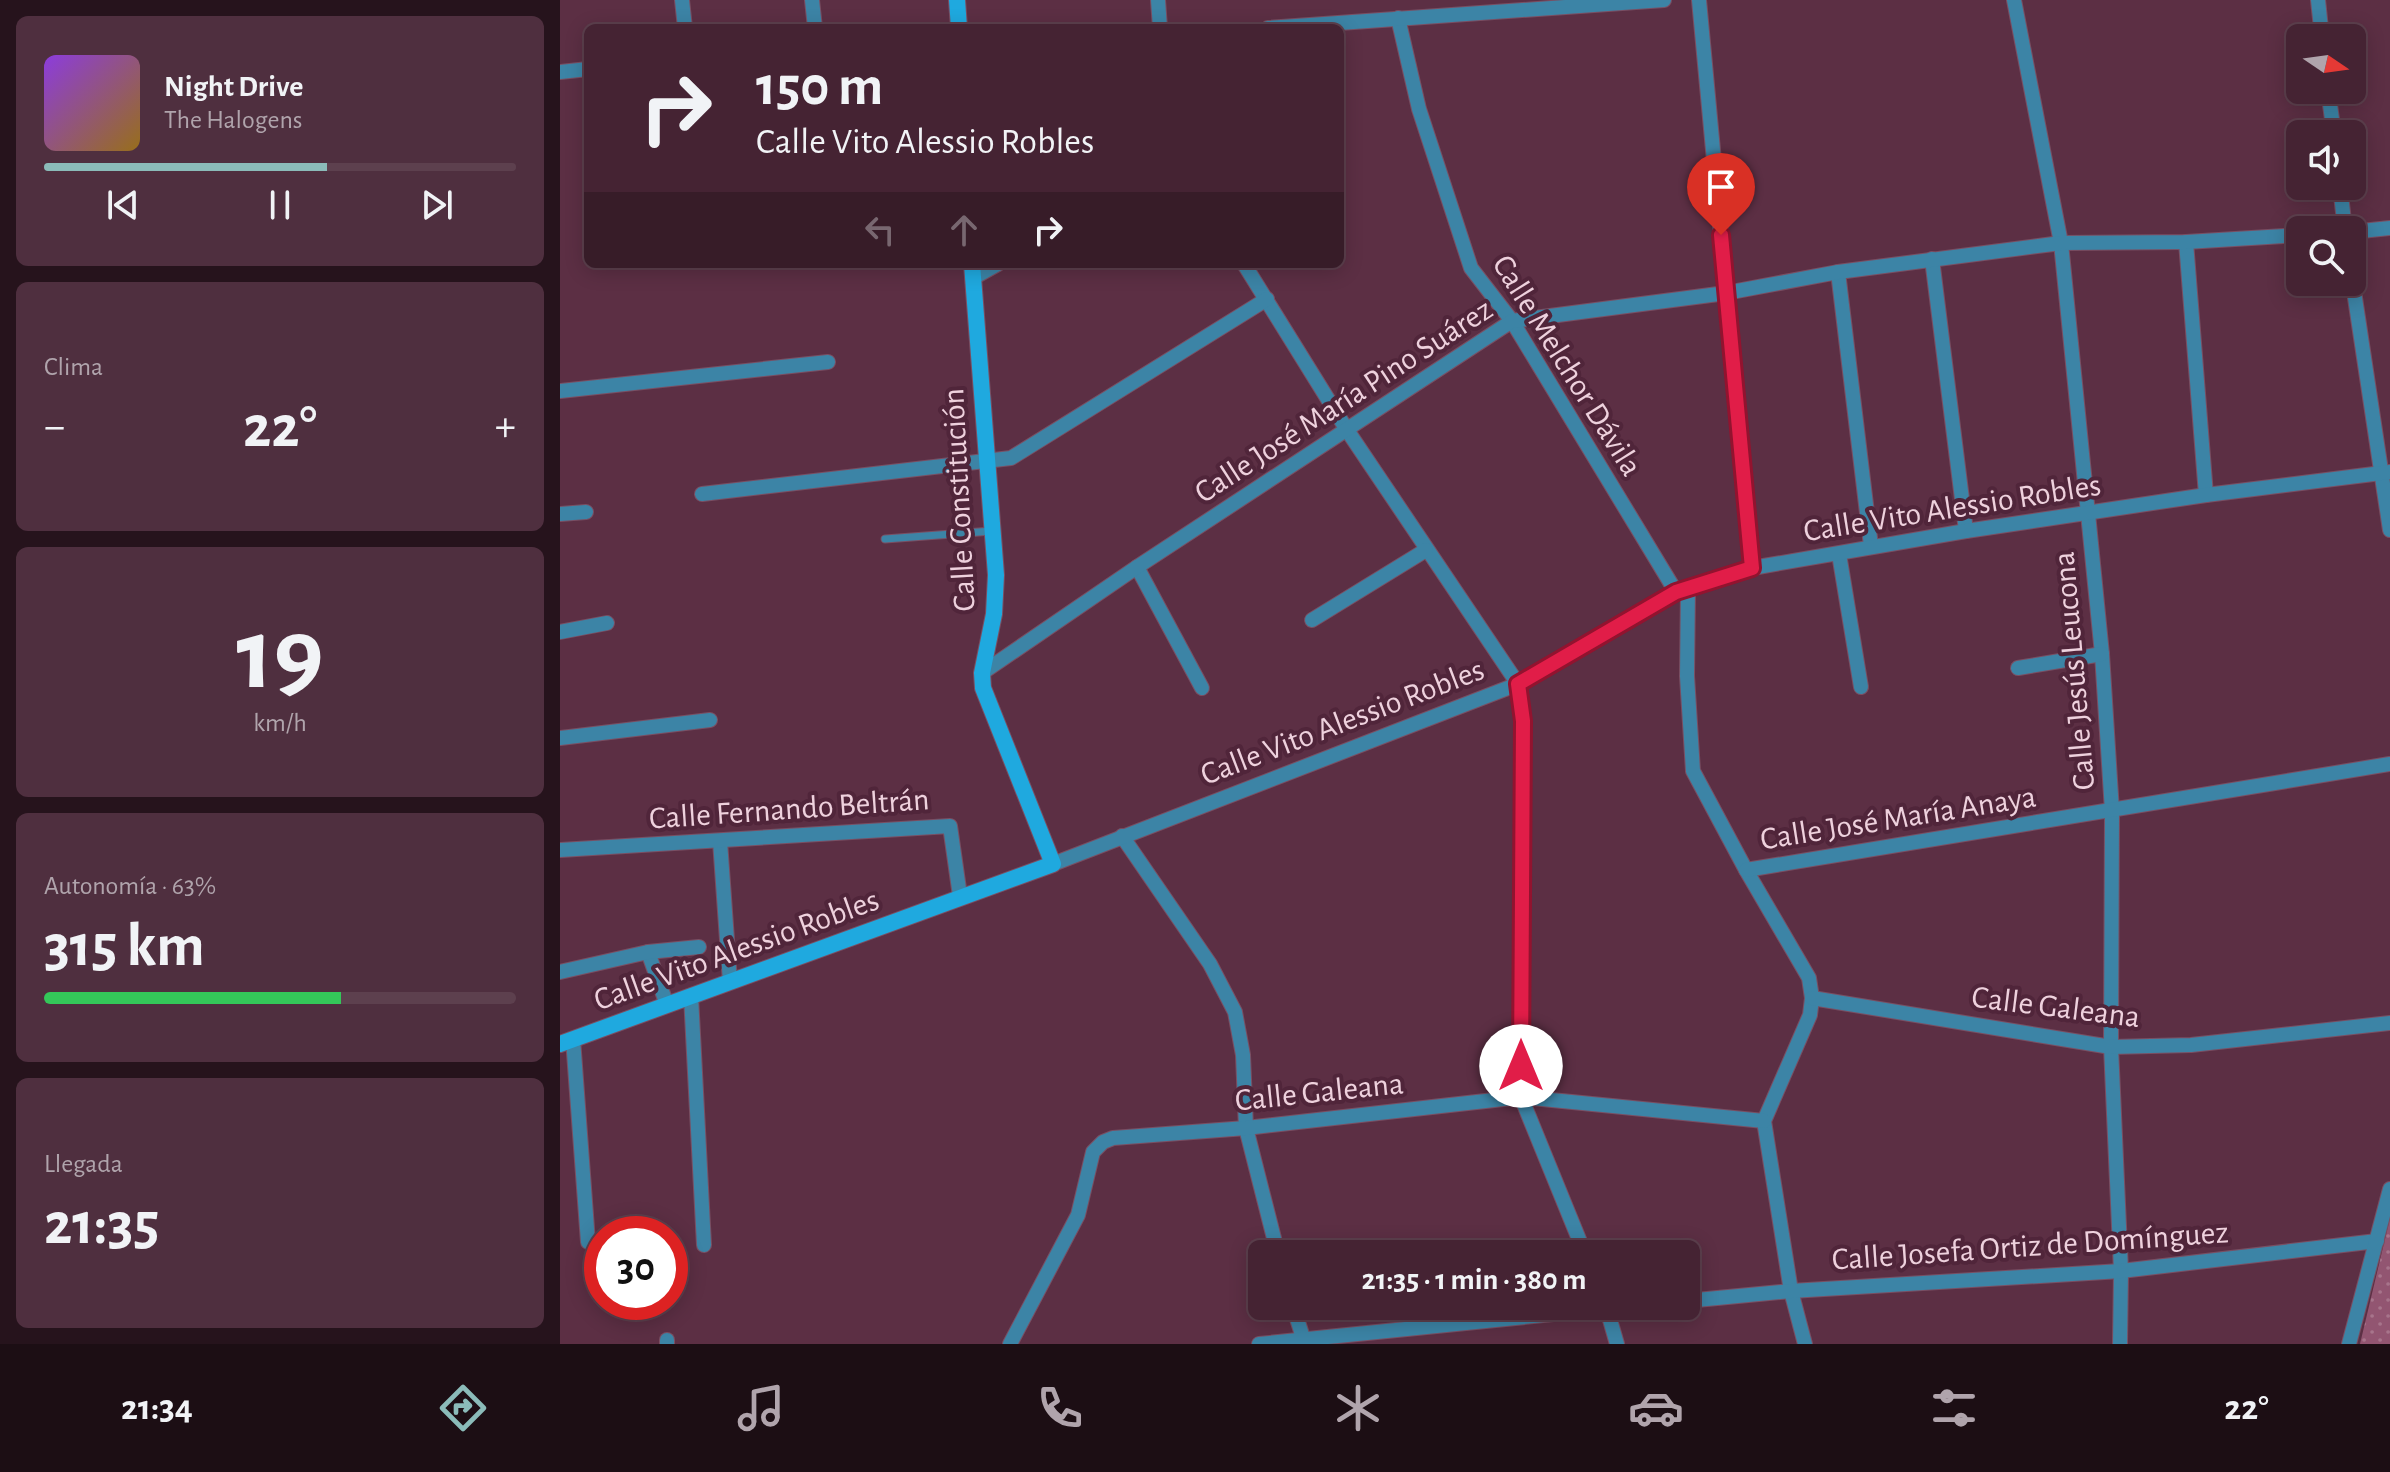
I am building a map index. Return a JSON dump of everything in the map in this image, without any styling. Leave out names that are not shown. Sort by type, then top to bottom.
[{"type":"street","points":[[682,0],[685,24]]},
{"type":"street","points":[[812,0],[815,24]]},
{"type":"street","points":[[957,0],[959,24]]},
{"type":"street","points":[[1158,0],[1160,24]]},
{"type":"street","points":[[1327,24],[1664,0]]},
{"type":"street","points":[[1699,0],[1752,568]]},
{"type":"street","name":"Calle Jesús Leucona","points":[[2014,0],[2061,243],[2102,654],[2112,811],[2111,1047],[2121,1271],[2120,1344]]},
{"type":"street","points":[[2318,0],[2321,24]]},
{"type":"street","name":"Calle Melchor Dávila","points":[[1398,18],[1419,109],[1471,268],[1512,321],[1682,590]]},
{"type":"street","points":[[560,72],[584,69]]},
{"type":"street","points":[[2366,231],[2390,228]]},
{"type":"street","name":"Calle José María Pino Suárez","points":[[982,673],[1137,567],[1512,321],[1726,293],[1838,272],[2061,243],[2186,242],[2286,236]]},
{"type":"street","points":[[2186,242],[2206,495]]},
{"type":"street","points":[[1932,259],[1966,531]]},
{"type":"street","points":[[1247,268],[1347,430],[1518,684],[1523,721],[1521,1097],[1579,1240]]},
{"type":"street","name":"Calle Constitución","points":[[973,271],[996,575],[994,614],[982,673],[983,688],[1053,864]]},
{"type":"street","points":[[1838,272],[1871,546]]},
{"type":"street","points":[[2355,296],[2385,473],[2390,530]]},
{"type":"street","points":[[702,494],[1017,456],[1267,299]]},
{"type":"street","points":[[560,391],[828,362]]},
{"type":"street","name":"Calle Vito Alessio Robles","points":[[566,1042],[1053,864],[1518,684],[1682,590],[1752,568],[1966,531],[2206,495],[2385,473]]},
{"type":"street","points":[[560,514],[586,512]]},
{"type":"street","points":[[1312,620],[1426,550]]},
{"type":"street","points":[[1839,554],[1861,687]]},
{"type":"street","points":[[1137,567],[1202,688]]},
{"type":"street","points":[[1682,590],[1693,771],[1809,978],[1812,998],[1810,1015],[1764,1121],[1791,1291],[1805,1344]]},
{"type":"street","points":[[560,632],[607,623]]},
{"type":"street","points":[[2018,668],[2102,654]]},
{"type":"street","points":[[560,738],[710,720]]},
{"type":"street","name":"Calle José María Anaya","points":[[1746,870],[2390,764]]},
{"type":"street","name":"Calle Fernando Beltrán","points":[[560,850],[950,826],[960,896]]},
{"type":"street","points":[[1122,836],[1210,964],[1235,1012],[1243,1055],[1246,1128],[1274,1240]]},
{"type":"street","points":[[720,841],[730,982]]},
{"type":"street","points":[[560,972],[648,952],[699,947]]},
{"type":"street","points":[[648,952],[667,1005]]},
{"type":"street","points":[[691,996],[704,1245]]},
{"type":"street","name":"Calle Galeana","points":[[1812,998],[2111,1047],[2191,1045],[2390,1023]]},
{"type":"street","points":[[566,1042],[585,1216]]},
{"type":"street","name":"Calle Galeana","points":[[1010,1344],[1078,1215],[1093,1152],[1103,1142],[1113,1138],[1246,1128],[1521,1097],[1764,1121]]},
{"type":"street","points":[[2349,1344],[2390,1189]]},
{"type":"street","name":"Calle Josefa Ortiz de Domínguez","points":[[1700,1300],[1791,1291],[2121,1271],[2377,1241]]},
{"type":"street","points":[[1297,1320],[1304,1342]]},
{"type":"street","points":[[1259,1344],[1304,1342],[1494,1320]]},
{"type":"street","points":[[1610,1320],[1617,1344]]},
{"type":"lane","points":[[885,539],[992,531]]},
{"type":"shaded area","points":[[2390,1218],[2390,1344],[2360,1344]]},
{"type":"route","points":[[1521,1066],[1523,721],[1518,684],[1676,592],[1752,568],[1721,235]]}]
